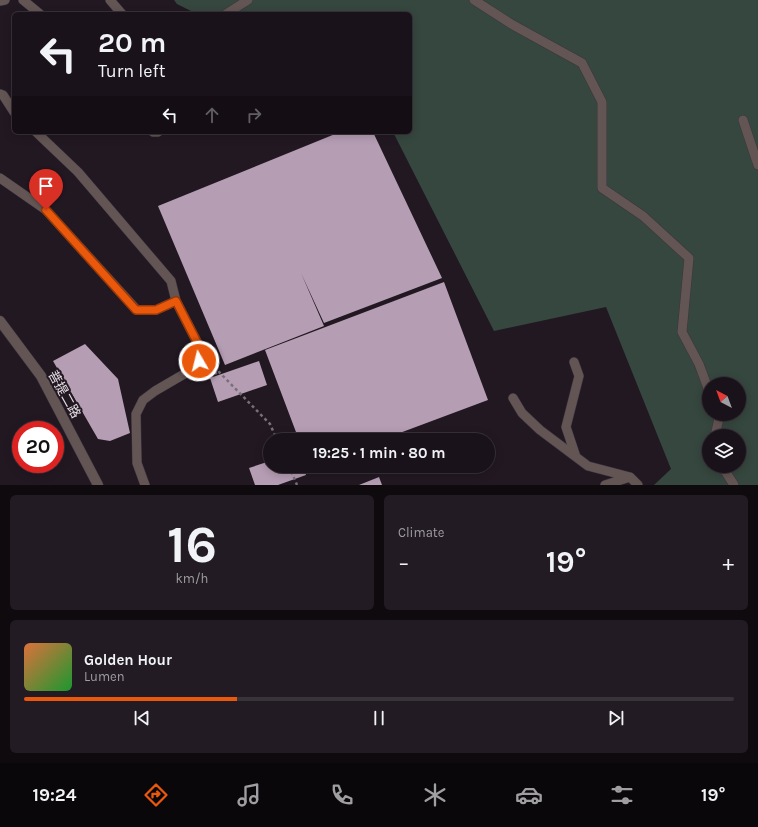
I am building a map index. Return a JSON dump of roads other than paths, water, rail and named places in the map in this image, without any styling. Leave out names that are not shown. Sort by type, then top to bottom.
[{"type":"street","name":"菩提二路","points":[[0,321],[41,376],[98,485]]},
{"type":"lane","points":[[0,1],[5,0]]},
{"type":"lane","points":[[23,0],[38,12]]},
{"type":"lane","points":[[110,0],[120,12]]},
{"type":"lane","points":[[229,12],[248,0]]},
{"type":"lane","points":[[474,0],[513,25],[582,63],[602,102],[602,188],[643,216],[689,258],[682,332],[699,364],[704,377]]},
{"type":"lane","points":[[0,94],[12,107]]},
{"type":"lane","points":[[743,120],[758,165]]},
{"type":"lane","points":[[38,134],[78,172],[171,280],[176,301],[198,344],[199,361],[191,370],[155,391],[143,400],[136,414],[137,463],[145,485]]},
{"type":"lane","points":[[0,178],[46,210],[136,310],[156,310],[176,301]]},
{"type":"lane","points":[[574,362],[579,376],[566,427],[576,457]]},
{"type":"lane","points":[[513,398],[522,413],[540,430],[588,466],[630,477],[638,485]]},
{"type":"lane","points":[[726,473],[734,485]]},
{"type":"lane","points":[[605,485],[630,477]]}]
